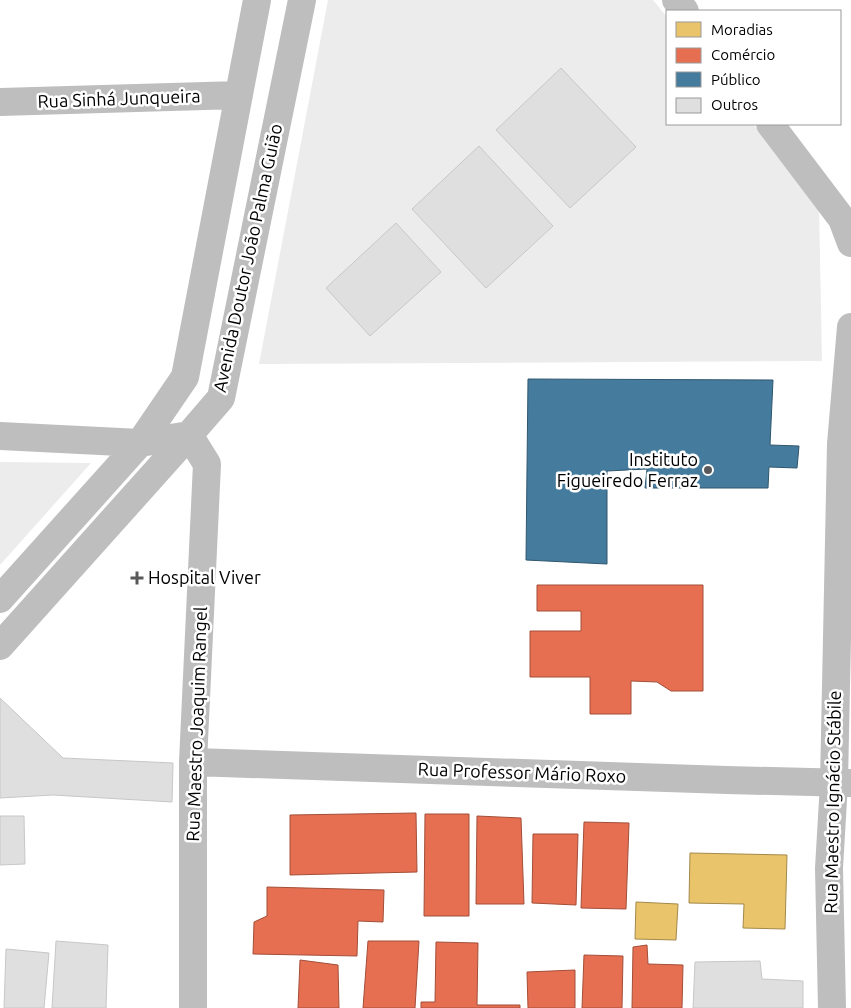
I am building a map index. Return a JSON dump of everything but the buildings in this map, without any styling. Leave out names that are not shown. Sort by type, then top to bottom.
[{"type":"street","points":[[0,598],[140,443],[185,377],[257,0]]},
{"type":"street","name":"Avenida Doutor João Palma Guião","points":[[0,646],[221,398],[302,0]]},
{"type":"street","name":"Rua Sinhá Junqueira","points":[[0,102],[238,95]]},
{"type":"street","points":[[771,125],[842,219],[851,243]]},
{"type":"street","name":"Rua Maestro Ignácio Stábile","points":[[832,1008],[830,868],[842,783],[846,444],[851,327]]},
{"type":"street","points":[[0,436],[140,443],[189,435]]},
{"type":"street","name":"Rua Maestro Joaquim Rangel","points":[[189,435],[207,464],[193,762],[193,1008]]},
{"type":"street","name":"Rua Professor Mário Roxo","points":[[193,762],[842,783]]},
{"type":"shaded area","points":[[328,0],[653,0],[666,16],[666,125],[754,125],[819,206],[822,361],[259,364]]},
{"type":"shaded area","points":[[0,462],[91,463],[0,565]]},
{"type":"place","name":"Instituto Figueiredo Ferraz","points":[[708,470]]},
{"type":"place","name":"Hospital Viver","points":[[137,578]]}]
